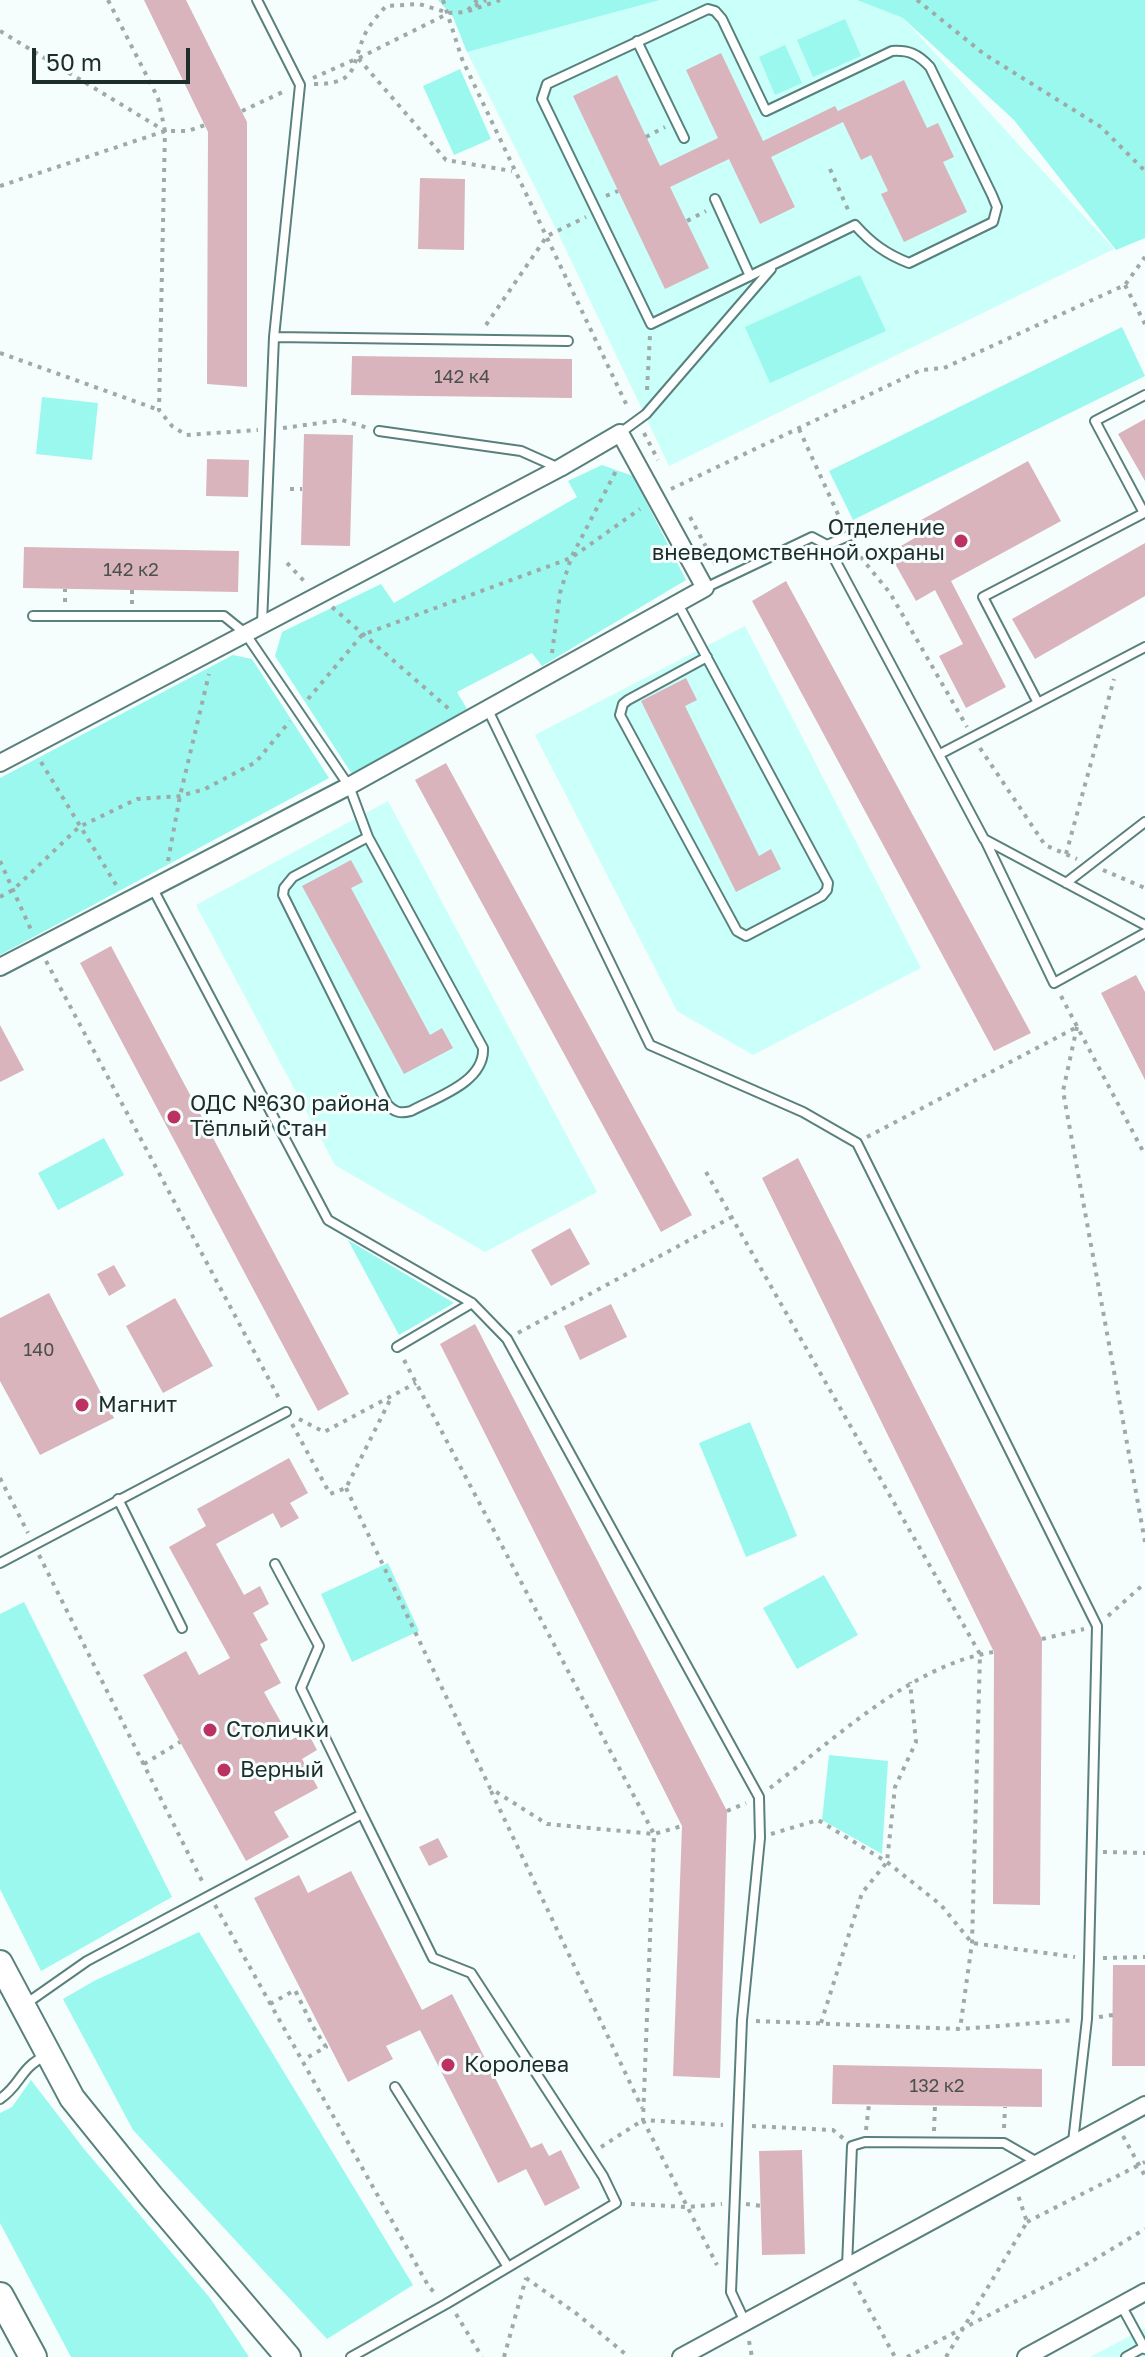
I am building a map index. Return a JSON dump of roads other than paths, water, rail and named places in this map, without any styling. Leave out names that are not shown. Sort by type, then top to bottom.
[{"type":"main road","points":[[0,2296],[33,2357]]},
{"type":"street","points":[[0,763],[560,468],[620,433],[705,588],[349,786],[0,967]]},
{"type":"street","points":[[0,1963],[47,2054],[82,2111],[288,2357]]},
{"type":"street","points":[[681,2357],[1145,2105]]},
{"type":"street","points":[[1026,2357],[1145,2292]]},
{"type":"lane","points":[[257,0],[300,85],[274,337],[262,623]]},
{"type":"lane","points":[[715,11],[722,19],[766,111],[892,51],[906,50],[920,56],[930,67],[992,195],[997,207],[993,222],[909,263],[871,243],[855,225],[651,324],[542,99],[547,84],[637,41],[697,12],[715,11]]},
{"type":"lane","points":[[637,41],[684,138]]},
{"type":"lane","points":[[716,202],[750,276]]},
{"type":"lane","points":[[620,433],[646,414],[774,264]]},
{"type":"lane","points":[[274,337],[568,341]]},
{"type":"lane","points":[[1037,701],[983,597],[1144,513],[1095,421],[1145,395]]},
{"type":"lane","points":[[379,431],[521,451],[560,468]]},
{"type":"lane","points":[[827,545],[860,531]]},
{"type":"lane","points":[[705,588],[812,537],[827,545],[940,754],[1054,983],[1145,933]]},
{"type":"lane","points":[[678,604],[707,657],[828,883],[822,896],[746,936],[737,931],[620,715],[623,704],[628,700],[707,657]]},
{"type":"lane","points":[[33,616],[224,616],[245,633],[349,786],[368,837],[483,1048],[480,1070],[403,1114],[393,1111],[387,1104],[283,895],[288,881],[293,877],[368,837]]},
{"type":"lane","points":[[940,754],[1145,647]]},
{"type":"lane","points":[[487,708],[650,1045],[803,1112],[857,1143],[1097,1626],[1087,2019],[1073,2142]]},
{"type":"lane","points":[[1066,883],[1145,822]]},
{"type":"lane","points":[[984,839],[1145,925]]},
{"type":"lane","points":[[158,886],[328,1220],[472,1303],[507,1339],[759,1797],[760,1838],[742,2020],[731,2292],[746,2323]]},
{"type":"lane","points":[[397,1347],[472,1303]]},
{"type":"lane","points":[[0,1563],[286,1412]]},
{"type":"lane","points":[[118,1499],[182,1628]]},
{"type":"lane","points":[[275,1564],[319,1646],[301,1688],[433,1958],[471,1973],[589,2155],[616,2203],[351,2357]]},
{"type":"lane","points":[[23,2006],[87,1961],[362,1814]]},
{"type":"lane","points":[[0,2099],[15,2086],[27,2065],[47,2054]]},
{"type":"lane","points":[[395,2087],[508,2267]]},
{"type":"lane","points":[[846,2267],[852,2146],[865,2142],[1004,2143],[1037,2162]]},
{"type":"lane","points":[[1121,2305],[1144,2348],[1126,2357]]},
{"type":"place","name":"Отделение вневедомственной охраны","points":[[961,541]]},
{"type":"place","name":"ОДС №630 района Тёплый Стан","points":[[174,1117]]},
{"type":"place","name":"Магнит","points":[[82,1405]]},
{"type":"place","name":"Столички","points":[[210,1730]]},
{"type":"place","name":"Верный","points":[[224,1770]]},
{"type":"place","name":"Королева","points":[[448,2065]]}]
